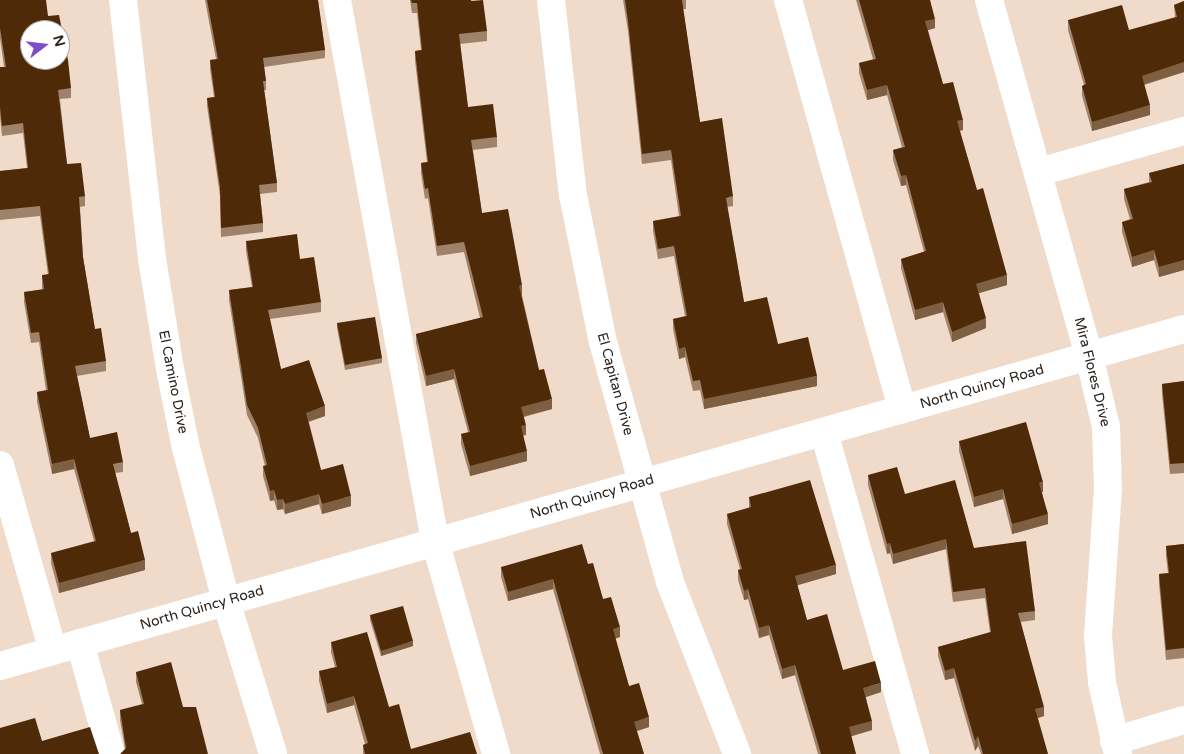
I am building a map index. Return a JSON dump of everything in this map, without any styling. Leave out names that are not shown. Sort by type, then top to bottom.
[{"type":"street","name":"El Camino Drive","points":[[123,0],[164,337],[186,448],[226,601],[273,754]]},
{"type":"street","points":[[337,0],[435,541],[496,754]]},
{"type":"street","name":"El Capitan Drive","points":[[551,0],[565,136],[580,234],[601,334],[681,615],[737,754]]},
{"type":"street","points":[[788,0],[902,410]]},
{"type":"street","name":"Mira Flores Drive","points":[[989,0],[1103,409],[1108,458],[1097,619],[1102,682],[1116,747]]},
{"type":"street","points":[[1038,172],[1184,131]]},
{"type":"street","name":"North Quincy Road","points":[[0,666],[1184,329]]},
{"type":"street","points":[[824,432],[915,754]]},
{"type":"street","points":[[0,466],[53,650]]},
{"type":"street","points":[[80,643],[111,754]]},
{"type":"street","points":[[1116,747],[1184,720]]},
{"type":"building","points":[[0,0],[46,0],[48,16],[59,15],[60,20],[20,20],[20,70],[69,70],[71,88],[58,90],[67,164],[81,163],[85,196],[79,197],[83,257],[95,329],[101,328],[106,361],[75,366],[90,438],[117,432],[123,462],[113,464],[131,533],[138,531],[145,560],[59,583],[51,553],[96,541],[74,459],[52,464],[37,392],[48,390],[39,332],[31,333],[24,292],[44,289],[42,275],[49,274],[40,206],[0,210],[0,171],[28,168],[23,123],[2,126],[0,67],[6,67],[0,28]]},
{"type":"building","points":[[207,0],[318,0],[325,50],[263,58],[266,81],[263,81],[277,183],[259,185],[263,223],[221,228],[220,187],[207,98],[215,97],[210,60],[218,59]]},
{"type":"building","points":[[411,0],[483,0],[487,31],[459,34],[468,107],[493,104],[497,137],[471,140],[482,213],[508,209],[522,285],[519,286],[539,370],[544,369],[552,399],[521,407],[526,425],[521,426],[527,451],[470,466],[461,434],[470,432],[454,369],[426,376],[416,334],[483,317],[464,242],[437,246],[428,188],[425,189],[421,163],[428,162],[415,51],[422,50],[417,3],[412,3]]},
{"type":"building","points":[[625,0],[682,0],[700,122],[722,118],[733,196],[726,198],[744,302],[767,297],[778,344],[808,337],[817,376],[704,399],[700,380],[693,381],[685,347],[679,349],[673,319],[687,316],[674,246],[658,249],[653,221],[681,216],[671,150],[642,154]]},
{"type":"building","points":[[859,0],[930,0],[935,19],[925,21],[943,84],[953,82],[963,120],[957,121],[977,190],[983,188],[1007,275],[976,284],[986,318],[952,332],[943,302],[915,310],[901,259],[926,251],[906,175],[901,176],[893,150],[905,147],[887,85],[867,90],[859,63],[876,59]]},
{"type":"building","points":[[1184,1],[1184,62],[1142,76],[1150,105],[1092,122],[1082,86],[1086,84],[1068,20],[1122,5],[1129,30],[1177,17],[1174,5]]},
{"type":"building","points":[[1184,164],[1184,260],[1159,267],[1154,250],[1132,257],[1122,222],[1133,219],[1124,189],[1152,182],[1149,173]]},
{"type":"building","points":[[297,234],[300,259],[314,257],[321,302],[268,310],[281,369],[309,360],[325,406],[306,413],[321,470],[343,464],[351,496],[322,504],[319,494],[285,504],[283,499],[277,500],[274,490],[270,491],[263,466],[267,465],[258,428],[247,405],[229,290],[253,287],[246,241]]},
{"type":"building","points":[[375,317],[382,358],[345,365],[337,323]]},
{"type":"building","points":[[1184,381],[1184,463],[1170,464],[1162,384]]},
{"type":"building","points":[[1026,422],[1043,482],[1039,483],[1048,514],[1012,524],[1003,489],[974,497],[959,441]]},
{"type":"building","points":[[897,467],[905,494],[955,480],[974,548],[1026,541],[1035,611],[1018,613],[1044,707],[1035,709],[1048,754],[983,754],[978,736],[975,741],[954,668],[945,671],[938,647],[991,632],[985,588],[953,592],[946,539],[893,554],[890,543],[887,544],[868,475]]},
{"type":"building","points":[[810,480],[836,565],[795,576],[807,620],[827,614],[843,670],[875,661],[881,683],[863,688],[872,721],[849,727],[856,754],[821,754],[795,665],[782,669],[769,625],[759,628],[748,589],[744,591],[738,570],[742,569],[727,514],[751,507],[749,497]]},
{"type":"building","points":[[582,544],[588,564],[593,563],[603,599],[611,597],[620,627],[613,629],[629,686],[639,683],[649,717],[634,722],[644,754],[603,754],[553,579],[508,592],[501,567]]},
{"type":"building","points":[[1184,544],[1184,648],[1166,650],[1159,574],[1169,573],[1166,546]]},
{"type":"building","points":[[403,606],[413,641],[381,651],[370,615]]},
{"type":"building","points":[[367,632],[389,707],[399,704],[411,749],[470,732],[477,754],[365,754],[363,745],[368,743],[354,696],[327,704],[319,671],[337,667],[331,642]]},
{"type":"building","points":[[171,662],[183,707],[196,707],[208,754],[120,754],[126,748],[120,710],[144,704],[136,672]]},
{"type":"building","points":[[35,718],[42,741],[90,727],[99,754],[0,754],[0,728]]}]
